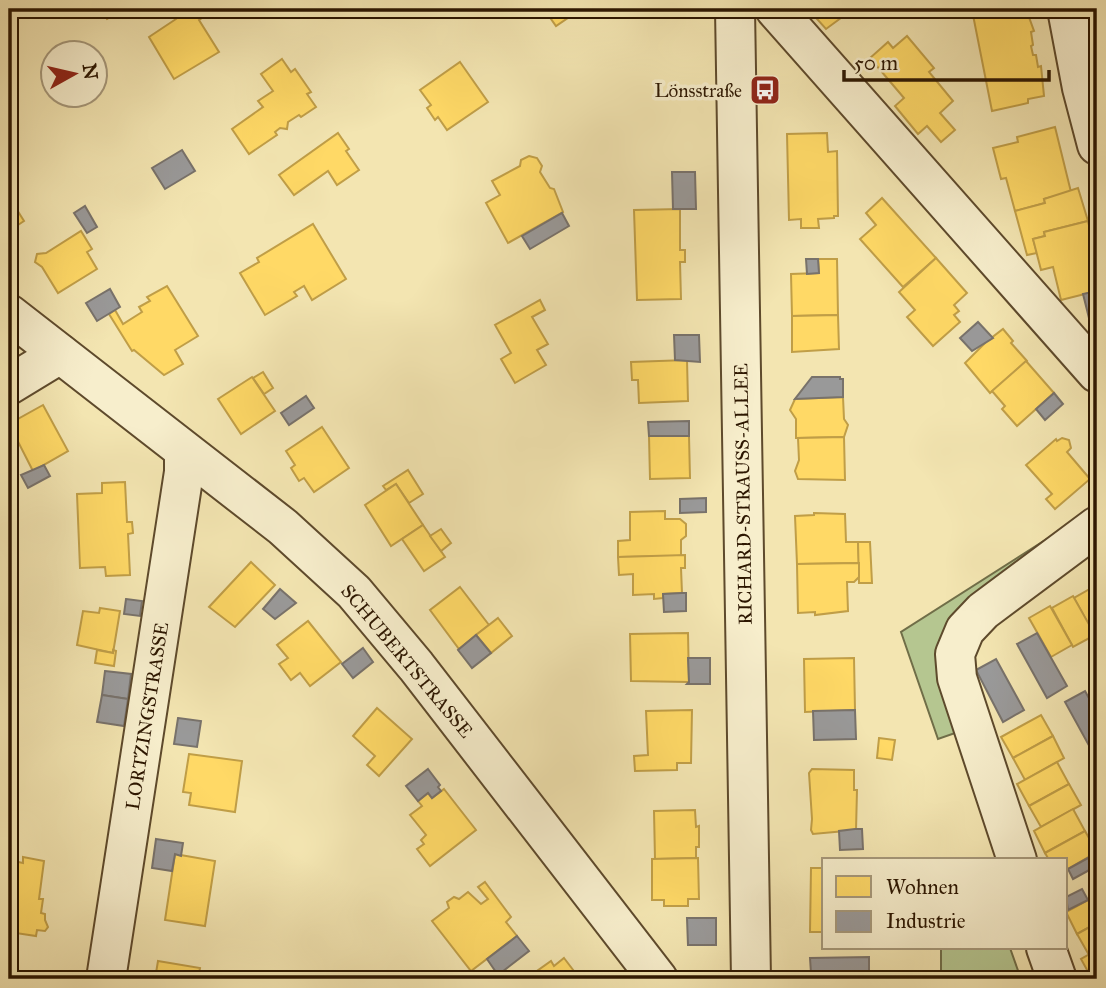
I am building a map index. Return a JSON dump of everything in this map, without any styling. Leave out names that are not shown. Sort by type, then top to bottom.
[{"type":"street","name":"RICHARD-STRAUSS-ALLEE","points":[[735,9],[751,979]]},
{"type":"street","points":[[775,9],[1097,373]]},
{"type":"street","points":[[1067,9],[1082,88],[1097,145]]},
{"type":"street","name":"SCHUBERTSTRASSE","points":[[9,314],[283,527],[354,592],[416,666],[658,979]]},
{"type":"street","points":[[9,385],[60,354]]},
{"type":"street","name":"LORTZINGSTRASSE","points":[[106,979],[184,472],[184,452]]},
{"type":"street","points":[[1016,858],[957,678],[956,654],[965,630],[983,611],[1097,526]]},
{"type":"street","points":[[1047,950],[1056,979]]},
{"type":"green space","points":[[1097,507],[1097,510],[974,600],[958,732],[938,739],[901,632]]},
{"type":"green space","points":[[941,950],[1011,950],[1021,979],[941,979]]},
{"type":"building: Wohnen","points":[[100,9],[124,9],[107,19]]},
{"type":"building: Wohnen","points":[[184,9],[196,9],[202,18],[199,20],[219,52],[174,79],[149,37],[176,19],[174,15]]},
{"type":"building: Wohnen","points":[[544,9],[581,9],[556,26]]},
{"type":"building: Wohnen","points":[[808,9],[849,9],[849,12],[826,29]]},
{"type":"building: Wohnen","points":[[993,9],[1026,9],[1034,31],[1031,32],[1031,46],[1038,67],[1041,66],[1044,96],[1028,99],[1028,103],[992,111],[973,15]]},
{"type":"building: Wohnen","points":[[907,36],[934,68],[929,72],[953,101],[940,113],[955,130],[941,142],[927,126],[918,134],[895,106],[904,98],[870,58],[888,42],[893,48]]},
{"type":"building: Wohnen","points":[[282,59],[291,72],[295,69],[311,92],[307,94],[316,107],[288,122],[287,129],[280,128],[275,132],[277,135],[249,154],[232,129],[263,107],[258,101],[273,91],[261,74]]},
{"type":"building: Wohnen","points":[[460,62],[488,102],[447,130],[438,117],[435,120],[427,108],[431,105],[420,90]]},
{"type":"building: Wohnen","points":[[1055,127],[1071,192],[1015,211],[1006,178],[1001,179],[993,148],[1018,142],[1017,137]]},
{"type":"building: Wohnen","points":[[338,133],[359,170],[337,185],[328,171],[294,195],[279,175]]},
{"type":"building: Wohnen","points":[[827,133],[828,152],[837,151],[838,216],[818,219],[819,228],[801,228],[801,219],[789,220],[787,134]]},
{"type":"building: Wohnen","points":[[529,156],[537,158],[542,166],[540,172],[550,188],[554,189],[563,212],[508,243],[486,203],[500,195],[492,181],[520,166],[521,160]]},
{"type":"building: Wohnen","points":[[1078,188],[1088,221],[1044,232],[1045,236],[1033,239],[1037,253],[1027,255],[1015,211],[1045,203],[1044,199]]},
{"type":"building: Wohnen","points":[[9,197],[24,221],[9,231]]},
{"type":"building: Wohnen","points":[[882,198],[936,258],[903,287],[860,239],[876,225],[866,213]]},
{"type":"building: Wohnen","points":[[680,209],[680,250],[685,250],[685,262],[680,262],[681,299],[637,300],[634,210]]},
{"type":"building: Wohnen","points":[[1088,221],[1097,259],[1097,291],[1061,300],[1053,267],[1041,270],[1033,239],[1045,236],[1044,232]]},
{"type":"building: Wohnen","points":[[313,224],[346,279],[312,300],[304,286],[294,292],[297,296],[265,315],[240,273],[259,262],[257,258]]},
{"type":"building: Wohnen","points":[[81,231],[92,249],[87,252],[97,269],[58,293],[42,267],[35,262],[37,254],[46,253]]},
{"type":"building: Wohnen","points":[[936,258],[967,293],[954,305],[959,311],[954,315],[960,322],[933,346],[907,317],[915,310],[899,292]]},
{"type":"building: Wohnen","points":[[818,259],[837,259],[838,315],[792,316],[791,274],[819,273]]},
{"type":"building: Wohnen","points":[[167,286],[198,336],[175,350],[183,364],[164,375],[132,351],[109,314],[115,310],[123,324],[142,312],[139,307],[150,301],[147,297]]},
{"type":"building: Wohnen","points":[[540,300],[545,310],[532,317],[548,344],[537,350],[546,365],[515,383],[501,359],[511,353],[495,325]]},
{"type":"building: Wohnen","points":[[838,315],[839,349],[792,352],[792,316]]},
{"type":"building: Wohnen","points":[[1003,329],[1027,361],[990,393],[965,363]]},
{"type":"building: Wohnen","points":[[687,360],[688,401],[639,403],[638,380],[632,380],[631,362]]},
{"type":"building: Wohnen","points":[[1026,361],[1054,393],[1017,426],[1002,409],[1005,406],[992,391]]},
{"type":"building: Wohnen","points":[[263,372],[273,388],[264,394],[253,378]]},
{"type":"building: Wohnen","points":[[252,377],[275,411],[241,434],[218,399]]},
{"type":"building: Wohnen","points":[[843,397],[844,419],[848,425],[844,437],[796,438],[796,419],[790,410],[795,399]]},
{"type":"building: Wohnen","points":[[43,405],[68,451],[33,471],[9,424]]},
{"type":"building: Wohnen","points":[[322,427],[349,468],[314,492],[304,478],[299,481],[291,468],[295,465],[286,451]]},
{"type":"building: Wohnen","points":[[649,436],[689,436],[690,478],[650,479]]},
{"type":"building: Wohnen","points":[[844,437],[845,480],[798,479],[795,471],[799,460],[798,438]]},
{"type":"building: Wohnen","points":[[1062,438],[1069,440],[1071,448],[1067,452],[1090,479],[1055,509],[1046,499],[1052,494],[1026,465],[1056,439],[1057,441]]},
{"type":"building: Wohnen","points":[[408,470],[423,494],[409,503],[396,484],[386,490],[383,486]]},
{"type":"building: Wohnen","points":[[125,482],[127,522],[132,522],[133,533],[128,534],[130,575],[106,576],[105,567],[80,568],[77,494],[102,493],[102,483]]},
{"type":"building: Wohnen","points":[[396,484],[423,525],[391,546],[365,505]]},
{"type":"building: Wohnen","points":[[665,511],[665,519],[680,519],[686,524],[686,536],[681,540],[681,556],[618,557],[618,541],[630,540],[630,512]]},
{"type":"building: Wohnen","points":[[814,513],[845,514],[846,542],[858,542],[859,563],[797,564],[795,516]]},
{"type":"building: Wohnen","points":[[423,525],[445,557],[424,571],[402,539]]},
{"type":"building: Wohnen","points":[[441,529],[451,543],[441,551],[430,536]]},
{"type":"building: Wohnen","points":[[858,542],[870,542],[872,583],[859,583]]},
{"type":"building: Wohnen","points":[[685,555],[685,568],[681,568],[682,593],[663,594],[663,598],[654,599],[654,594],[633,595],[633,574],[619,575],[618,557]]},
{"type":"building: Wohnen","points":[[251,562],[275,585],[235,627],[209,607]]},
{"type":"building: Wohnen","points":[[859,563],[859,577],[854,582],[847,582],[848,611],[815,615],[815,612],[798,613],[797,564]]},
{"type":"building: Wohnen","points":[[1095,586],[1097,589],[1096,638],[1074,598]]},
{"type":"building: Wohnen","points":[[460,587],[489,625],[459,649],[430,610]]},
{"type":"building: Wohnen","points":[[1073,596],[1095,635],[1073,647],[1052,608]]},
{"type":"building: Wohnen","points":[[1050,606],[1072,645],[1051,657],[1029,618]]},
{"type":"building: Wohnen","points":[[100,608],[120,611],[113,653],[77,645],[83,611],[99,613]]},
{"type":"building: Wohnen","points":[[498,618],[512,636],[491,653],[476,635]]},
{"type":"building: Wohnen","points":[[308,621],[341,662],[310,686],[300,673],[291,680],[279,664],[288,658],[277,645]]},
{"type":"building: Wohnen","points":[[688,633],[689,682],[631,681],[630,634]]},
{"type":"building: Wohnen","points":[[97,650],[113,653],[113,650],[116,651],[114,666],[95,663]]},
{"type":"building: Wohnen","points":[[854,658],[855,710],[805,712],[804,659]]},
{"type":"building: Wohnen","points":[[377,708],[412,739],[379,776],[367,765],[375,756],[353,736]]},
{"type":"building: Wohnen","points":[[692,710],[691,763],[677,763],[677,770],[635,771],[634,756],[648,755],[646,711]]},
{"type":"building: Wohnen","points":[[1041,715],[1053,736],[1013,758],[1001,737]]},
{"type":"building: Wohnen","points":[[1053,736],[1064,758],[1025,780],[1013,758]]},
{"type":"building: Wohnen","points":[[879,738],[895,740],[892,760],[877,758]]},
{"type":"building: Wohnen","points":[[189,754],[242,761],[235,812],[189,805],[191,793],[183,792]]},
{"type":"building: Wohnen","points":[[1057,762],[1069,784],[1029,806],[1017,784]]},
{"type":"building: Wohnen","points":[[812,769],[854,770],[854,790],[857,790],[856,830],[813,834],[809,773]]},
{"type":"building: Wohnen","points":[[1069,784],[1081,805],[1041,827],[1029,806]]},
{"type":"building: Wohnen","points":[[444,789],[476,830],[430,866],[417,849],[424,844],[421,840],[426,835],[410,815],[422,806],[418,801],[428,793],[432,798]]},
{"type":"building: Wohnen","points":[[1073,809],[1085,831],[1045,853],[1034,831]]},
{"type":"building: Wohnen","points":[[695,810],[696,827],[699,826],[696,858],[655,859],[654,811]]},
{"type":"building: Wohnen","points":[[1085,831],[1097,852],[1068,869],[1068,858],[1048,858],[1045,853]]},
{"type":"building: Wohnen","points":[[175,854],[215,861],[205,926],[165,920]]},
{"type":"building: Wohnen","points":[[23,857],[44,861],[39,899],[43,899],[41,913],[45,914],[48,927],[45,931],[37,930],[36,936],[9,932],[9,860],[23,863]]},
{"type":"building: Wohnen","points":[[698,858],[699,899],[688,899],[688,906],[664,906],[664,900],[652,900],[652,859]]},
{"type":"building: Wohnen","points":[[811,868],[822,868],[822,932],[810,932]]},
{"type":"building: Wohnen","points":[[485,882],[511,917],[506,922],[517,936],[471,971],[432,921],[449,908],[447,902],[454,897],[459,899],[468,892],[481,904],[488,899],[478,887]]},
{"type":"building: Wohnen","points":[[1097,895],[1097,923],[1077,934],[1068,911]]},
{"type":"building: Wohnen","points":[[1097,923],[1097,950],[1089,955],[1077,934]]},
{"type":"building: Wohnen","points":[[1097,950],[1097,979],[1092,979],[1081,959]]},
{"type":"building: Wohnen","points":[[564,958],[580,979],[533,979],[530,976],[551,961],[554,966]]},
{"type":"building: Wohnen","points":[[158,961],[200,968],[198,979],[155,979]]},
{"type":"building: Wohnen","points":[[869,972],[869,979],[807,979],[811,977],[811,973]]},
{"type":"building: Industrie","points":[[182,150],[195,171],[165,189],[152,168]]},
{"type":"building: Industrie","points":[[672,172],[695,172],[696,209],[673,209]]},
{"type":"building: Industrie","points":[[85,206],[97,227],[87,233],[74,213]]},
{"type":"building: Industrie","points":[[562,213],[569,226],[530,249],[522,236]]},
{"type":"building: Industrie","points":[[806,259],[818,259],[819,273],[807,274]]},
{"type":"building: Industrie","points":[[110,289],[120,307],[97,321],[86,303]]},
{"type":"building: Industrie","points":[[1097,291],[1097,329],[1092,330],[1083,294]]},
{"type":"building: Industrie","points":[[978,322],[993,338],[972,351],[960,338]]},
{"type":"building: Industrie","points":[[674,335],[699,335],[700,362],[675,360]]},
{"type":"building: Industrie","points":[[812,377],[840,377],[843,379],[843,397],[795,399]]},
{"type":"building: Industrie","points":[[1054,393],[1063,404],[1045,420],[1036,409]]},
{"type":"building: Industrie","points":[[306,396],[314,408],[289,425],[281,413]]},
{"type":"building: Industrie","points":[[689,421],[689,436],[649,436],[648,422]]},
{"type":"building: Industrie","points":[[44,465],[50,476],[28,488],[21,475]]},
{"type":"building: Industrie","points":[[706,498],[706,512],[680,513],[680,499]]},
{"type":"building: Industrie","points":[[280,589],[296,603],[275,619],[263,609]]},
{"type":"building: Industrie","points":[[686,593],[686,611],[664,612],[663,594]]},
{"type":"building: Industrie","points":[[126,599],[142,601],[140,616],[124,614]]},
{"type":"building: Industrie","points":[[1037,633],[1067,686],[1047,698],[1017,644]]},
{"type":"building: Industrie","points":[[476,635],[491,653],[472,668],[458,650]]},
{"type":"building: Industrie","points":[[363,648],[373,662],[353,678],[342,664]]},
{"type":"building: Industrie","points":[[688,658],[710,658],[710,684],[687,684]]},
{"type":"building: Industrie","points":[[996,659],[1024,710],[1003,722],[976,670]]},
{"type":"building: Industrie","points":[[105,671],[131,674],[128,699],[102,695]]},
{"type":"building: Industrie","points":[[1085,691],[1097,713],[1097,760],[1065,702]]},
{"type":"building: Industrie","points":[[102,695],[128,699],[124,726],[97,722]]},
{"type":"building: Industrie","points":[[855,710],[856,739],[814,740],[813,711]]},
{"type":"building: Industrie","points":[[178,718],[201,721],[197,747],[174,744]]},
{"type":"building: Industrie","points":[[428,769],[440,785],[438,787],[441,791],[432,798],[428,793],[418,801],[406,786]]},
{"type":"building: Industrie","points":[[862,829],[863,849],[840,850],[839,831]]},
{"type":"building: Industrie","points":[[156,839],[183,843],[181,856],[175,854],[172,871],[152,868]]},
{"type":"building: Industrie","points":[[1088,858],[1093,868],[1073,879],[1068,869]]},
{"type":"building: Industrie","points":[[1082,889],[1088,900],[1068,910],[1068,896]]},
{"type":"building: Industrie","points":[[687,918],[716,918],[716,945],[688,945]]},
{"type":"building: Industrie","points":[[517,936],[529,951],[498,975],[487,959]]},
{"type":"building: Industrie","points":[[869,957],[869,972],[811,973],[810,958]]},
{"type":"place","name":"Lönsstraße","points":[[765,90]]}]
